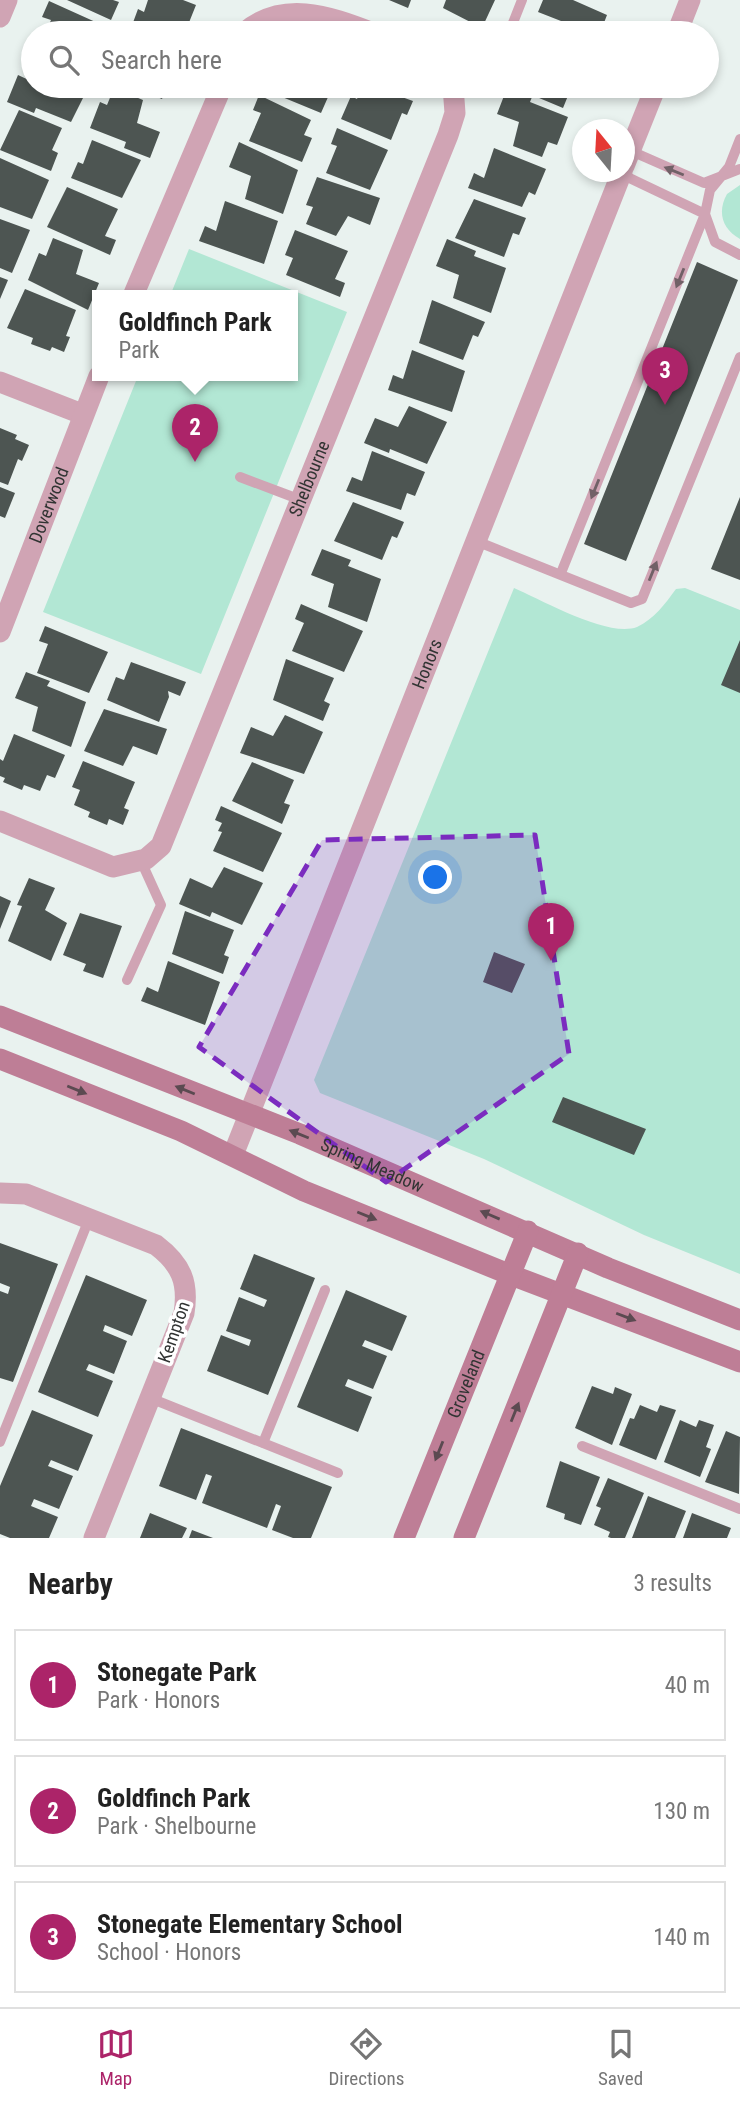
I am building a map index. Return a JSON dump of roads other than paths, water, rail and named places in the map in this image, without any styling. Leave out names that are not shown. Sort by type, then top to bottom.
[{"type":"street","points":[[0,17],[7,0]]},
{"type":"street","points":[[682,21],[690,0]]},
{"type":"street","points":[[255,21],[277,5],[313,9],[343,21]]},
{"type":"street","points":[[136,290],[217,98]]},
{"type":"street","name":"Shelbourne","points":[[136,862],[161,846],[449,135],[455,113],[454,98]]},
{"type":"street","name":"Honors","points":[[635,140],[651,98]]},
{"type":"street","name":"Honors","points":[[233,1155],[619,182]]},
{"type":"street","name":"Doverwood","points":[[0,632],[97,381]]},
{"type":"street","points":[[0,382],[82,414]]},
{"type":"street","points":[[0,821],[113,867],[136,862]]},
{"type":"street","name":"Spring Meadow","points":[[0,1016],[249,1115],[740,1320]]},
{"type":"street","points":[[0,1059],[181,1131],[304,1191],[511,1275],[740,1362]]},
{"type":"street","name":"Kempton","points":[[1,1193],[26,1194],[156,1245],[174,1259],[183,1274],[187,1294],[184,1313],[94,1538]]},
{"type":"street","name":"Groveland","points":[[404,1538],[528,1231]]},
{"type":"street","points":[[464,1538],[578,1253]]},
{"type":"lane","points":[[514,21],[522,0]]},
{"type":"lane","points":[[561,573],[705,214],[710,190],[729,167],[740,139]]},
{"type":"lane","points":[[635,168],[704,183],[740,169]]},
{"type":"lane","points":[[635,172],[705,214],[715,242],[740,255]]},
{"type":"lane","points":[[476,541],[631,603],[642,599],[740,357]]},
{"type":"lane","points":[[240,477],[301,500]]},
{"type":"lane","points":[[127,980],[161,905],[136,862]]},
{"type":"lane","points":[[0,1442],[89,1219]]},
{"type":"lane","points":[[263,1443],[325,1290]]},
{"type":"lane","points":[[150,1398],[338,1473]]},
{"type":"lane","points":[[582,1446],[740,1509]]},
{"type":"place","name":"Stonegate Elementary School","points":[[665,405]]},
{"type":"place","name":"Goldfinch Park","points":[[195,462]]},
{"type":"place","name":"Stonegate Park","points":[[551,961]]}]
